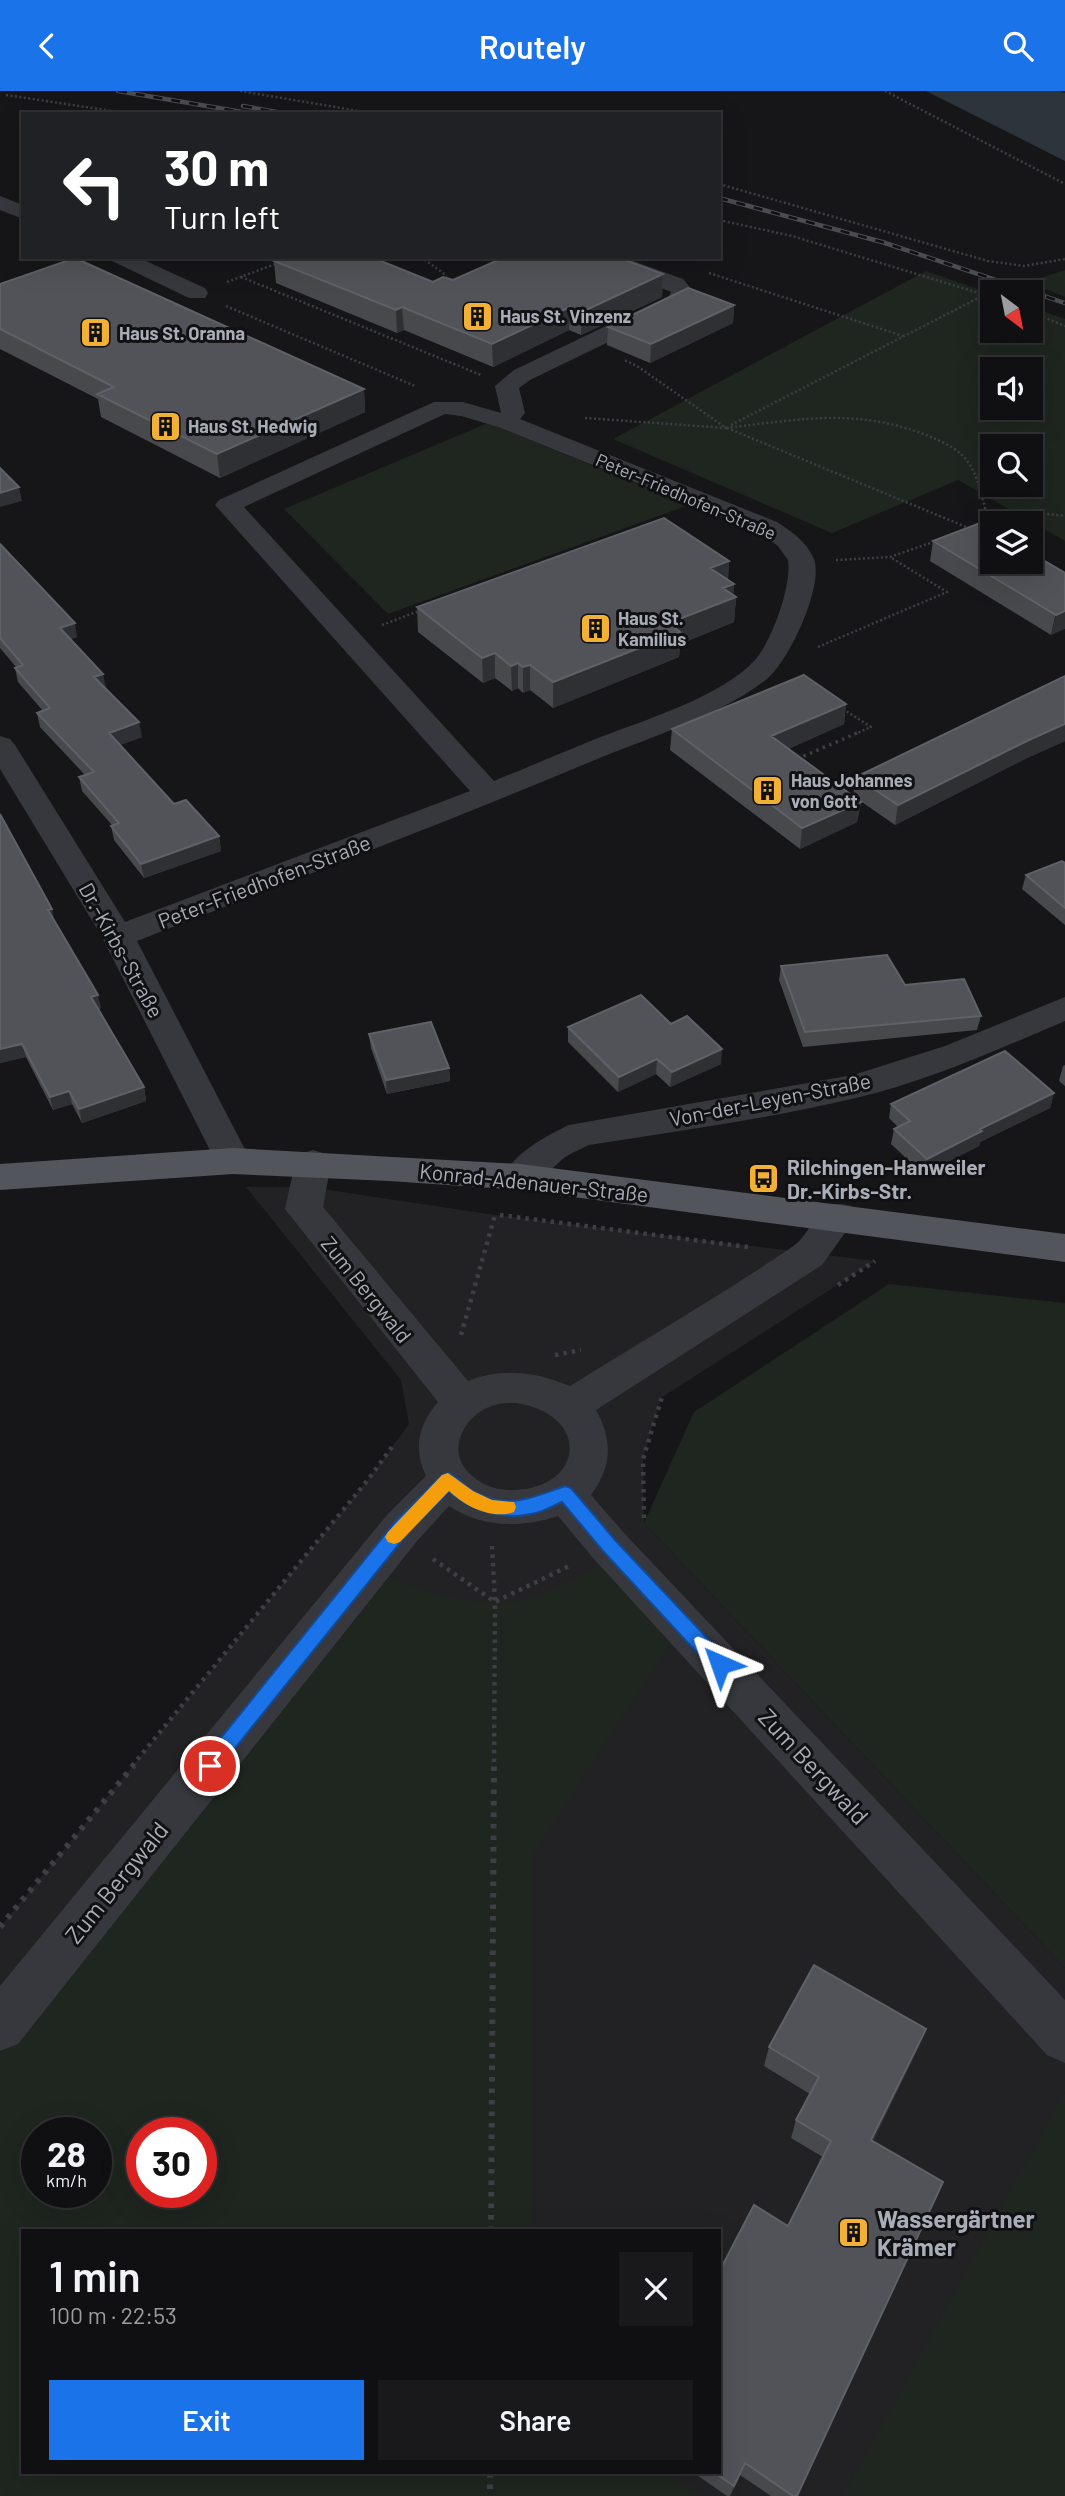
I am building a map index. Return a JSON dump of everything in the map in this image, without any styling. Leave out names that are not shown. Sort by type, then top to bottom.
[{"type":"main road","name":"Konrad-Adenauer-Straße","points":[[0,1177],[233,1161],[311,1175],[520,1177],[838,1216],[1065,1248]]},
{"type":"street","points":[[0,202],[21,212]]},
{"type":"street","points":[[123,259],[197,293]]},
{"type":"street","points":[[506,422],[513,413],[508,386],[522,375],[677,300],[682,291],[675,284],[607,259]]},
{"type":"street","points":[[442,407],[228,505],[489,794]]},
{"type":"street","name":"Peter-Friedhofen-Straße","points":[[118,937],[489,794],[706,702],[750,678],[769,661],[798,591],[803,562],[791,543],[768,527],[506,422],[463,409],[442,407]]},
{"type":"street","name":"Dr.-Kirbs-Straße","points":[[0,745],[118,937],[233,1161]]},
{"type":"street","name":"Von-der-Leyen-Straße","points":[[520,1177],[554,1147],[582,1134],[745,1108],[856,1086],[957,1054],[1055,1018]]},
{"type":"street","name":"Zum Bergwald","points":[[311,1175],[304,1209],[462,1403]]},
{"type":"street","points":[[570,1406],[809,1255],[838,1216]]},
{"type":"street","points":[[516,1387],[546,1392],[570,1406],[583,1421],[587,1431],[590,1440],[589,1459],[580,1478],[565,1493],[530,1508],[490,1507],[466,1496],[448,1480],[440,1465],[439,1440],[449,1416],[462,1403],[487,1390],[516,1387]]},
{"type":"street","name":"Zum Bergwald","points":[[0,2027],[402,1528],[448,1480]]},
{"type":"street","name":"Zum Bergwald","points":[[565,1493],[609,1546],[1065,2036]]},
{"type":"path","points":[[240,91],[365,112]]},
{"type":"path","points":[[885,91],[1065,184]]},
{"type":"path","points":[[6,95],[119,112]]},
{"type":"path","points":[[721,185],[988,261],[1024,266],[1065,259]]},
{"type":"path","points":[[721,220],[792,236],[980,293]]},
{"type":"path","points":[[424,259],[447,276]]},
{"type":"path","points":[[197,293],[284,261]]},
{"type":"path","points":[[700,270],[903,336]]},
{"type":"path","points":[[241,277],[508,386]]},
{"type":"path","points":[[197,293],[435,395],[442,407]]},
{"type":"path","points":[[726,428],[980,298]]},
{"type":"path","points":[[1043,317],[1065,326]]},
{"type":"path","points":[[588,344],[637,366],[726,428],[980,534]]},
{"type":"path","points":[[579,418],[726,428],[838,415],[878,419],[921,432],[968,461],[985,511]]},
{"type":"path","points":[[1043,513],[1065,516]]},
{"type":"path","points":[[960,533],[980,526]]},
{"type":"path","points":[[803,562],[890,557],[936,541]]},
{"type":"path","points":[[769,661],[775,665],[947,592],[890,557]]},
{"type":"path","points":[[346,638],[424,609]]},
{"type":"path","points":[[789,762],[871,727],[839,706]]},
{"type":"path","points":[[485,1213],[752,1248],[741,1255]]},
{"type":"path","points":[[458,1347],[495,1215]]},
{"type":"path","points":[[830,1290],[876,1261]]},
{"type":"path","points":[[546,1354],[557,1355],[592,1347]]},
{"type":"path","points":[[644,1523],[643,1459],[661,1398],[672,1390]]},
{"type":"path","points":[[0,1927],[367,1481],[402,1433]]},
{"type":"path","points":[[490,1507],[495,1602],[491,2229]]},
{"type":"path","points":[[430,1557],[495,1602]]},
{"type":"path","points":[[495,1602],[581,1561]]},
{"type":"path","points":[[490,2474],[490,2496]]},
{"type":"shaded area","points":[[926,91],[1065,93],[1065,161]]},
{"type":"shaded area","points":[[1065,270],[1065,297],[1043,288],[1043,280],[1034,280]]},
{"type":"shaded area","points":[[926,271],[980,290],[980,343],[1043,343],[1043,311],[1065,319],[1065,541],[1043,528],[1043,511],[1012,511],[988,497],[1043,497],[1043,434],[980,434],[980,493],[958,480],[832,533],[613,439]]},
{"type":"shaded area","points":[[488,423],[689,505],[388,614],[284,509]]},
{"type":"shaded area","points":[[246,1187],[309,1187],[495,1215],[875,1261],[661,1398],[643,1459],[644,1523],[1065,1968],[1065,2496],[0,2496],[0,1927],[367,1481],[409,1424],[401,1380]]},
{"type":"shaded area","points":[[889,1284],[1065,1303],[1065,1968],[644,1523],[694,1412]]},
{"type":"shaded area","points":[[602,1564],[670,1644],[532,1855],[533,2229],[21,2229],[21,2474],[668,2474],[699,2496],[0,2496],[0,2054],[384,1573],[433,1593],[469,1601],[505,1602],[543,1594]]},
{"type":"shaded area","points":[[1065,2092],[1065,2496],[843,2496]]},
{"type":"building","points":[[77,259],[364,389],[217,454],[97,394],[114,387],[0,329],[0,284]]},
{"type":"building","points":[[376,259],[433,282],[443,277],[453,280],[500,259],[622,259],[663,274],[582,312],[570,307],[492,344],[402,307],[396,310],[274,261]]},
{"type":"building","points":[[688,288],[734,305],[651,344],[608,327]]},
{"type":"building","points":[[0,468],[19,487],[0,493]]},
{"type":"building","points":[[664,518],[729,561],[710,568],[734,584],[723,588],[736,597],[669,623],[680,632],[553,682],[530,665],[523,667],[518,663],[511,666],[495,653],[482,658],[417,607]]},
{"type":"building","points":[[980,523],[980,569],[933,541]]},
{"type":"building","points":[[0,544],[75,623],[60,628],[103,674],[94,677],[139,722],[109,733],[174,804],[186,800],[219,836],[141,864],[111,826],[119,823],[79,777],[94,772],[37,713],[50,708],[15,668],[23,665],[0,638]]},
{"type":"building","points":[[1043,560],[1065,573],[1065,611],[1056,615],[988,574],[1043,574]]},
{"type":"building","name":"Haus Johannes von Gott","points":[[804,675],[846,704],[771,736],[861,802],[802,828],[672,729]]},
{"type":"building","points":[[1065,676],[1065,724],[898,805],[856,777]]},
{"type":"building","points":[[0,814],[52,909],[48,910],[98,995],[91,997],[144,1087],[79,1109],[69,1091],[50,1097],[22,1044],[0,1049]]},
{"type":"building","points":[[1062,861],[1065,863],[1065,908],[1026,875]]},
{"type":"building","points":[[887,955],[905,985],[964,979],[981,1016],[805,1032],[781,966]]},
{"type":"building","points":[[641,995],[671,1024],[687,1016],[722,1049],[672,1072],[657,1059],[619,1077],[568,1027]]},
{"type":"building","points":[[431,1022],[449,1068],[386,1080],[369,1034]]},
{"type":"building","points":[[1005,1051],[1054,1093],[980,1129],[982,1131],[927,1159],[894,1129],[910,1121],[891,1104]]},
{"type":"building","name":"Wassergärtner Krämer","points":[[814,1965],[926,2029],[871,2140],[943,2182],[797,2496],[793,2496],[745,2463],[734,2486],[716,2474],[721,2474],[721,2268],[754,2205],[788,2226],[831,2141],[796,2120],[819,2077],[769,2047]]},
{"type":"railway","points":[[118,91],[242,112]]},
{"type":"railway","points":[[243,106],[277,112]]},
{"type":"railway","points":[[721,199],[882,242],[1065,303]]},
{"type":"slow traffic","points":[[394,1537],[448,1480],[466,1496],[490,1507],[508,1507]]},
{"type":"place","name":"Haus St. Vinzenz","points":[[477,316]]},
{"type":"place","name":"Haus St. Oranna","points":[[96,333]]},
{"type":"place","name":"Haus St. Hedwig","points":[[165,426]]},
{"type":"place","name":"Haus St. Kamilius","points":[[595,628]]},
{"type":"place","name":"Haus Johannes von Gott","points":[[768,790]]},
{"type":"place","name":"Rilchingen-Hanweiler Dr.-Kirbs-Str.","points":[[764,1178]]},
{"type":"place","name":"Wassergärtner Krämer","points":[[854,2232]]},
{"type":"route","points":[[210,1766],[402,1528],[448,1480],[466,1496],[490,1507],[530,1508],[565,1493],[609,1546],[720,1664]]}]
